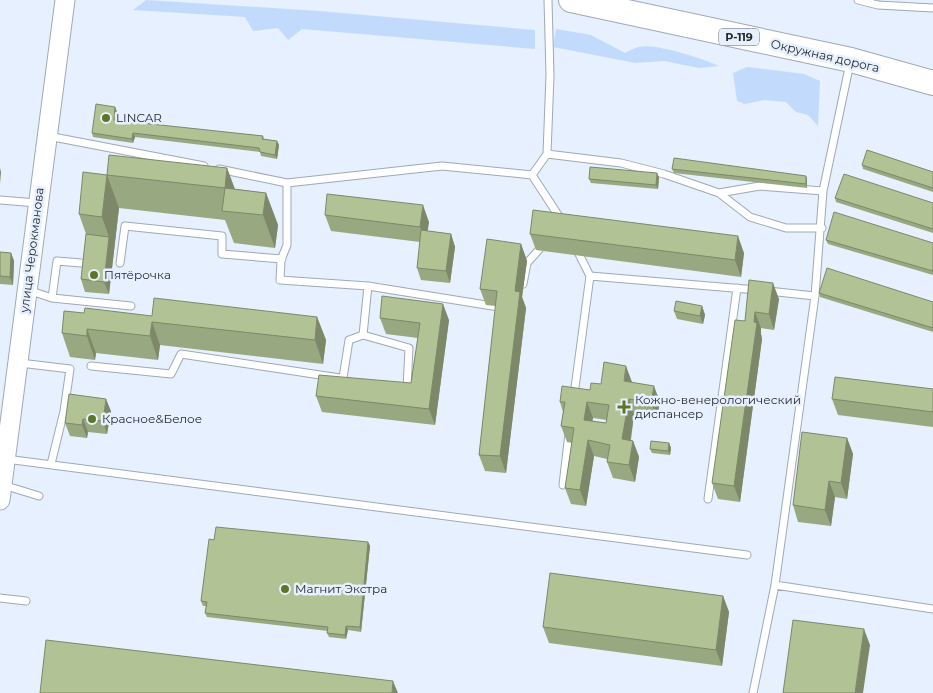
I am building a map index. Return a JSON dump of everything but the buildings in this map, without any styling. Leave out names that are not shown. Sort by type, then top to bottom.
[{"type":"highway","name":"Окружная дорога","points":[[571,0],[622,5],[851,60],[933,83]]},
{"type":"street","name":"улица Черокманова","points":[[1,492],[65,0]]},
{"type":"lane","points":[[532,175],[547,154],[550,75],[548,0]]},
{"type":"lane","points":[[858,0],[878,5],[933,8]]},
{"type":"lane","points":[[754,693],[775,585],[815,296],[822,228],[823,191],[851,60]]},
{"type":"lane","points":[[48,136],[287,183],[442,166],[532,175]]},
{"type":"lane","points":[[547,154],[621,163],[664,174],[719,193],[750,217],[786,228],[822,228]]},
{"type":"lane","points":[[532,175],[567,232]]},
{"type":"lane","points":[[287,183],[287,245],[282,259],[280,280],[368,286],[510,308]]},
{"type":"lane","points":[[719,193],[760,186],[823,191]]},
{"type":"lane","points":[[0,200],[37,204]]},
{"type":"lane","points":[[557,230],[563,223]]},
{"type":"lane","points":[[120,263],[125,226],[222,236],[222,254],[282,259]]},
{"type":"lane","points":[[522,291],[527,264],[551,236]]},
{"type":"lane","points":[[572,240],[590,276],[574,400]]},
{"type":"lane","points":[[52,298],[57,261],[81,263]]},
{"type":"lane","points":[[590,276],[815,296]]},
{"type":"lane","points":[[363,335],[368,286]]},
{"type":"lane","points":[[708,500],[737,288]]},
{"type":"lane","points":[[28,290],[52,298],[131,306]]},
{"type":"lane","points":[[343,378],[349,340],[363,335],[409,348],[407,388],[398,386]]},
{"type":"lane","points":[[90,366],[172,374],[181,354],[352,380]]},
{"type":"lane","points":[[18,363],[70,369],[64,410],[51,464]]},
{"type":"lane","points":[[563,485],[570,428]]},
{"type":"lane","points":[[5,459],[747,556]]},
{"type":"lane","points":[[1,492],[39,496]]},
{"type":"lane","points":[[775,585],[933,609]]},
{"type":"lane","points":[[0,598],[26,601]]},
{"type":"shaded area","points":[[146,0],[319,11],[535,30],[535,49],[302,29],[288,40],[278,28],[253,31],[245,17],[133,10]]},
{"type":"shaded area","points":[[556,29],[591,35],[625,53],[639,47],[656,47],[668,49],[719,66],[699,68],[664,61],[635,63],[553,47]]},
{"type":"shaded area","points":[[747,67],[804,74],[820,81],[818,126],[808,115],[796,112],[786,102],[764,100],[745,104],[737,101],[733,73]]},
{"type":"place","name":"LINCAR","points":[[106,118]]},
{"type":"place","name":"Пятёрочка","points":[[94,275]]},
{"type":"place","name":"Кожно-венерологический диспансер","points":[[624,407]]},
{"type":"place","name":"Красное&Белое","points":[[92,419]]},
{"type":"place","name":"Магнит Экстра","points":[[285,589]]}]
